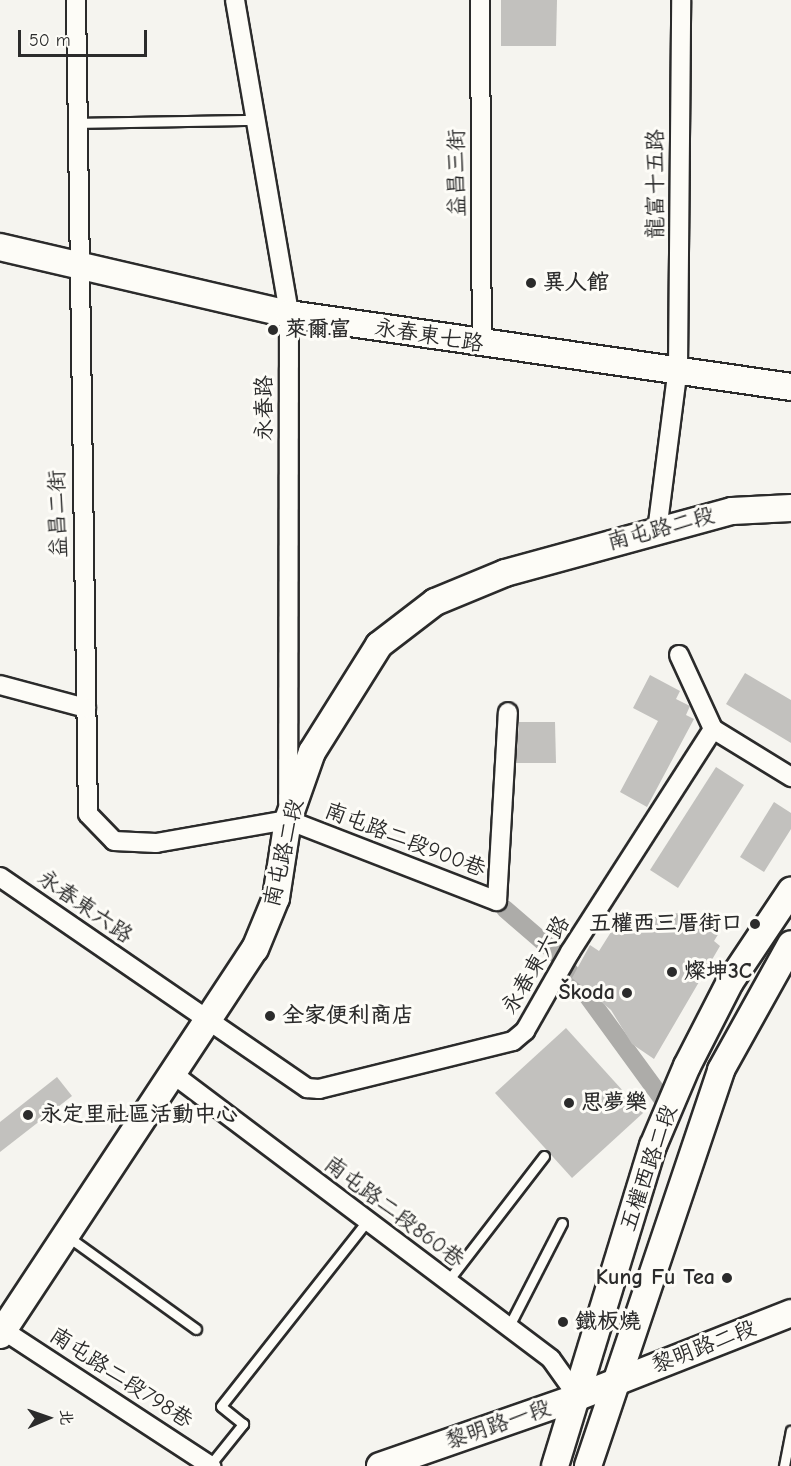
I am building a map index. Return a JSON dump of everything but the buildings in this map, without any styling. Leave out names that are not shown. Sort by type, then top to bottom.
[{"type":"main road","name":"永春東七路","points":[[0,247],[77,262],[289,314],[482,345],[678,368],[791,387]]},
{"type":"main road","name":"南屯路二段","points":[[1,1331],[67,1236],[255,949],[271,914],[283,872],[288,820],[312,752],[385,639],[435,602],[505,573],[732,511],[791,508]]},
{"type":"main road","name":"五權西路二段","points":[[555,1466],[578,1397],[652,1146],[730,982],[791,891]]},
{"type":"main road","name":"五權西路二段","points":[[588,1466],[721,1070],[791,944]]},
{"type":"main road","name":"黎明路二段","points":[[616,1382],[791,1313]]},
{"type":"main road","name":"黎明路一段","points":[[380,1466],[616,1382]]},
{"type":"street","name":"益昌二街","points":[[76,0],[77,262],[88,814],[114,841],[156,843],[288,820]]},
{"type":"street","name":"永春路","points":[[235,0],[289,314],[288,820]]},
{"type":"street","name":"益昌三街","points":[[480,0],[482,345]]},
{"type":"street","name":"龍富十五路","points":[[657,531],[678,368],[681,0]]},
{"type":"street","points":[[679,656],[713,729],[791,777]]},
{"type":"street","points":[[0,685],[86,708]]},
{"type":"street","name":"南屯路二段900巷","points":[[288,820],[497,901],[508,712]]},
{"type":"street","name":"永春東六路","points":[[0,877],[307,1088],[319,1089],[513,1041],[525,1031],[570,952],[713,729]]},
{"type":"street","name":"南屯路二段860巷","points":[[173,1074],[551,1359],[578,1397]]},
{"type":"street","name":"南屯路二段798巷","points":[[1,1331],[211,1466]]},
{"type":"lane","points":[[77,123],[254,120]]},
{"type":"lane","points":[[447,1282],[544,1156]]},
{"type":"lane","points":[[211,1466],[243,1424],[221,1406],[285,1321],[367,1221]]},
{"type":"lane","points":[[508,1328],[562,1222]]},
{"type":"lane","points":[[67,1236],[196,1329]]},
{"type":"lane","points":[[784,1466],[791,1431]]},
{"type":"waterway","points":[[505,909],[556,953],[661,1097]]},
{"type":"place","name":"異人館","points":[[531,283]]},
{"type":"place","name":"萊爾富","points":[[273,330]]},
{"type":"place","name":"五權西三厝街口","points":[[755,924]]},
{"type":"place","name":"燦坤3C","points":[[672,972]]},
{"type":"place","name":"Škoda","points":[[627,993]]},
{"type":"place","name":"全家便利商店","points":[[270,1016]]},
{"type":"place","name":"思夢樂","points":[[569,1103]]},
{"type":"place","name":"永定里社區活動中心","points":[[28,1115]]},
{"type":"place","name":"Kung Fu Tea","points":[[727,1278]]},
{"type":"place","name":"鐵板燒","points":[[563,1322]]}]
